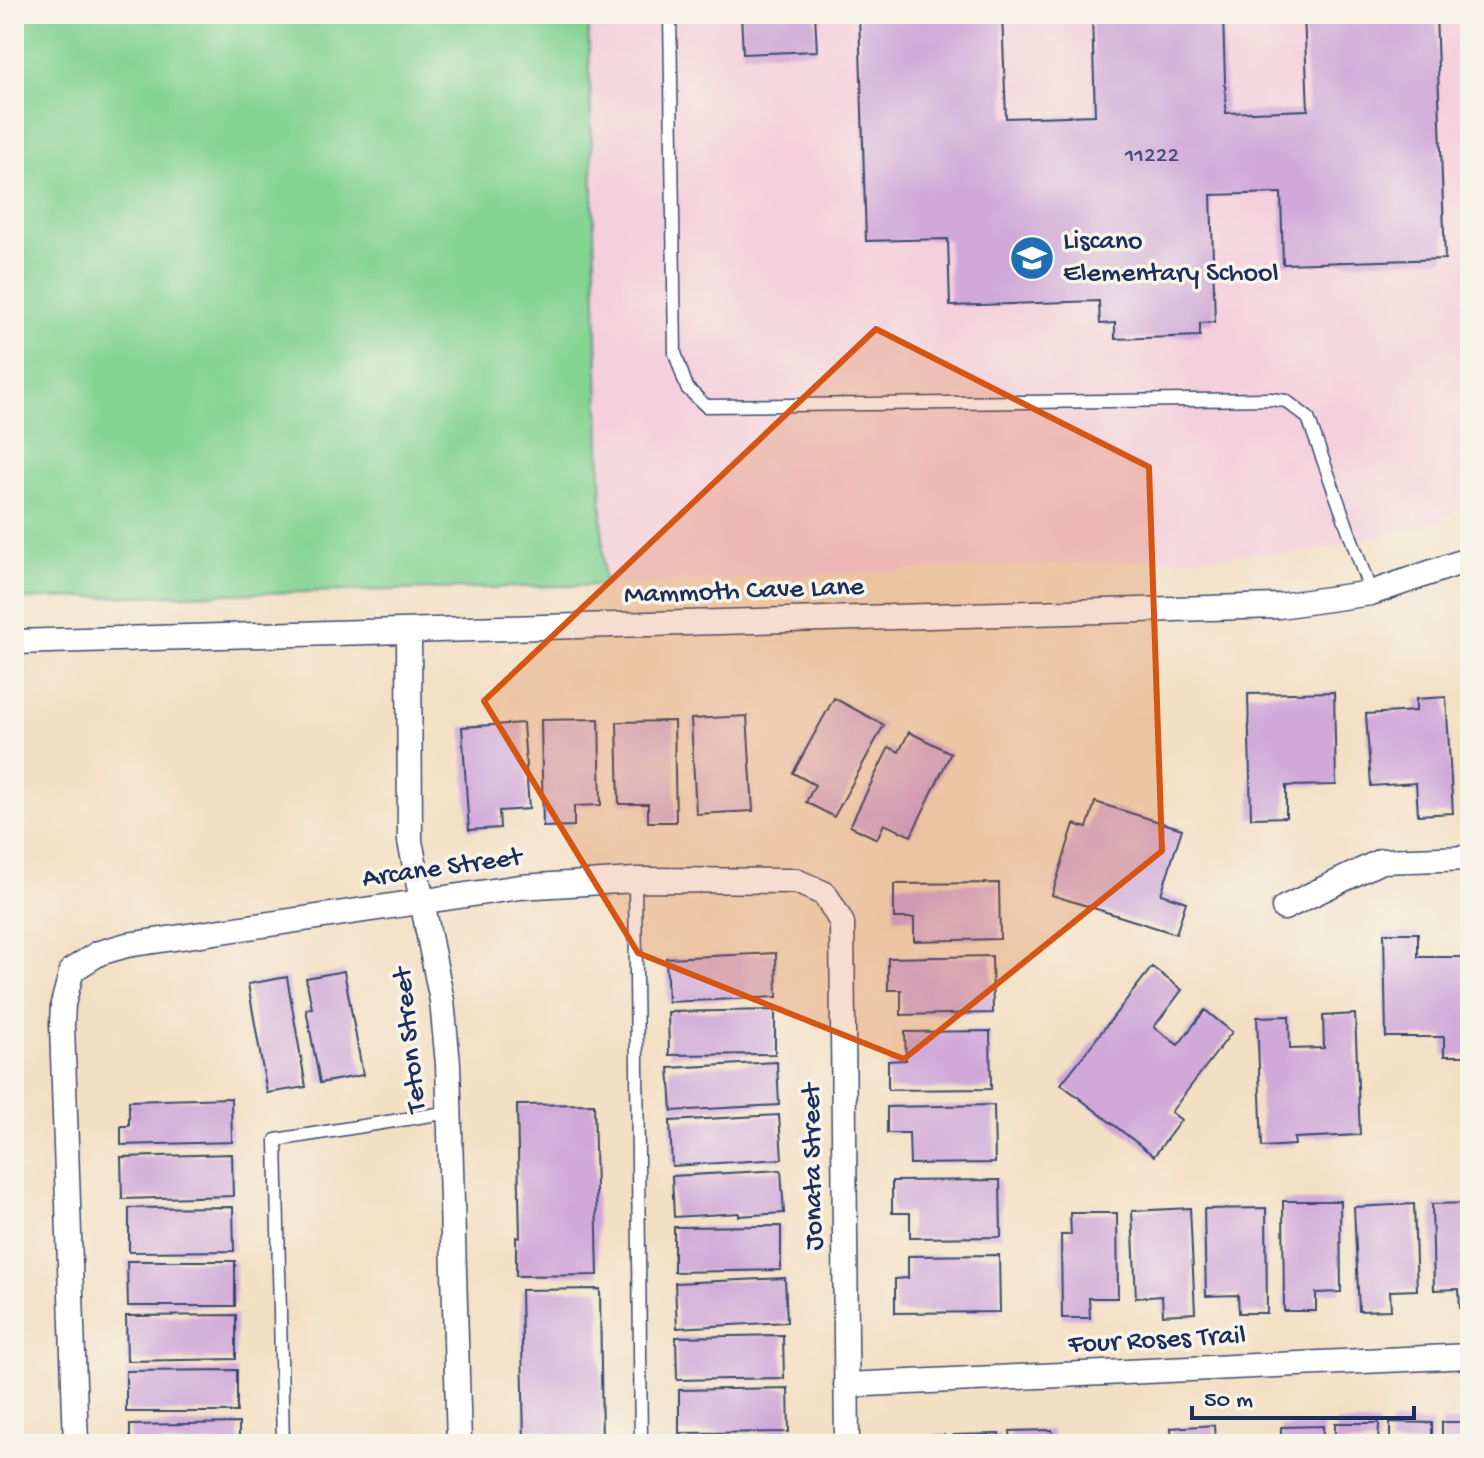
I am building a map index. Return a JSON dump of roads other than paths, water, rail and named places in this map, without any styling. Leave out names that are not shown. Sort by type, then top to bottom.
[{"type":"street","name":"Mammoth Cave Lane","points":[[14,642],[1279,606],[1371,593],[1470,559]]},
{"type":"street","name":"Teton Street","points":[[409,631],[410,841],[442,1001],[448,1064],[459,1444]]},
{"type":"street","points":[[1284,908],[1381,861],[1470,858]]},
{"type":"street","name":"Arcane Street","points":[[76,1444],[62,1025],[63,1004],[72,970],[99,953],[127,945],[520,887],[635,880],[796,881],[825,894]]},
{"type":"street","name":"Jonata Street","points":[[825,894],[842,923],[847,1444]]},
{"type":"street","name":"Four Roses Trail","points":[[846,1385],[1470,1356]]},
{"type":"lane","points":[[670,14],[675,353],[687,388],[706,406],[1286,401],[1308,418],[1371,593]]},
{"type":"lane","points":[[635,880],[641,1444]]},
{"type":"lane","points":[[283,1444],[276,1140],[450,1112]]},
{"type":"place","name":"Liscano Elementary School","points":[[1032,258]]}]
